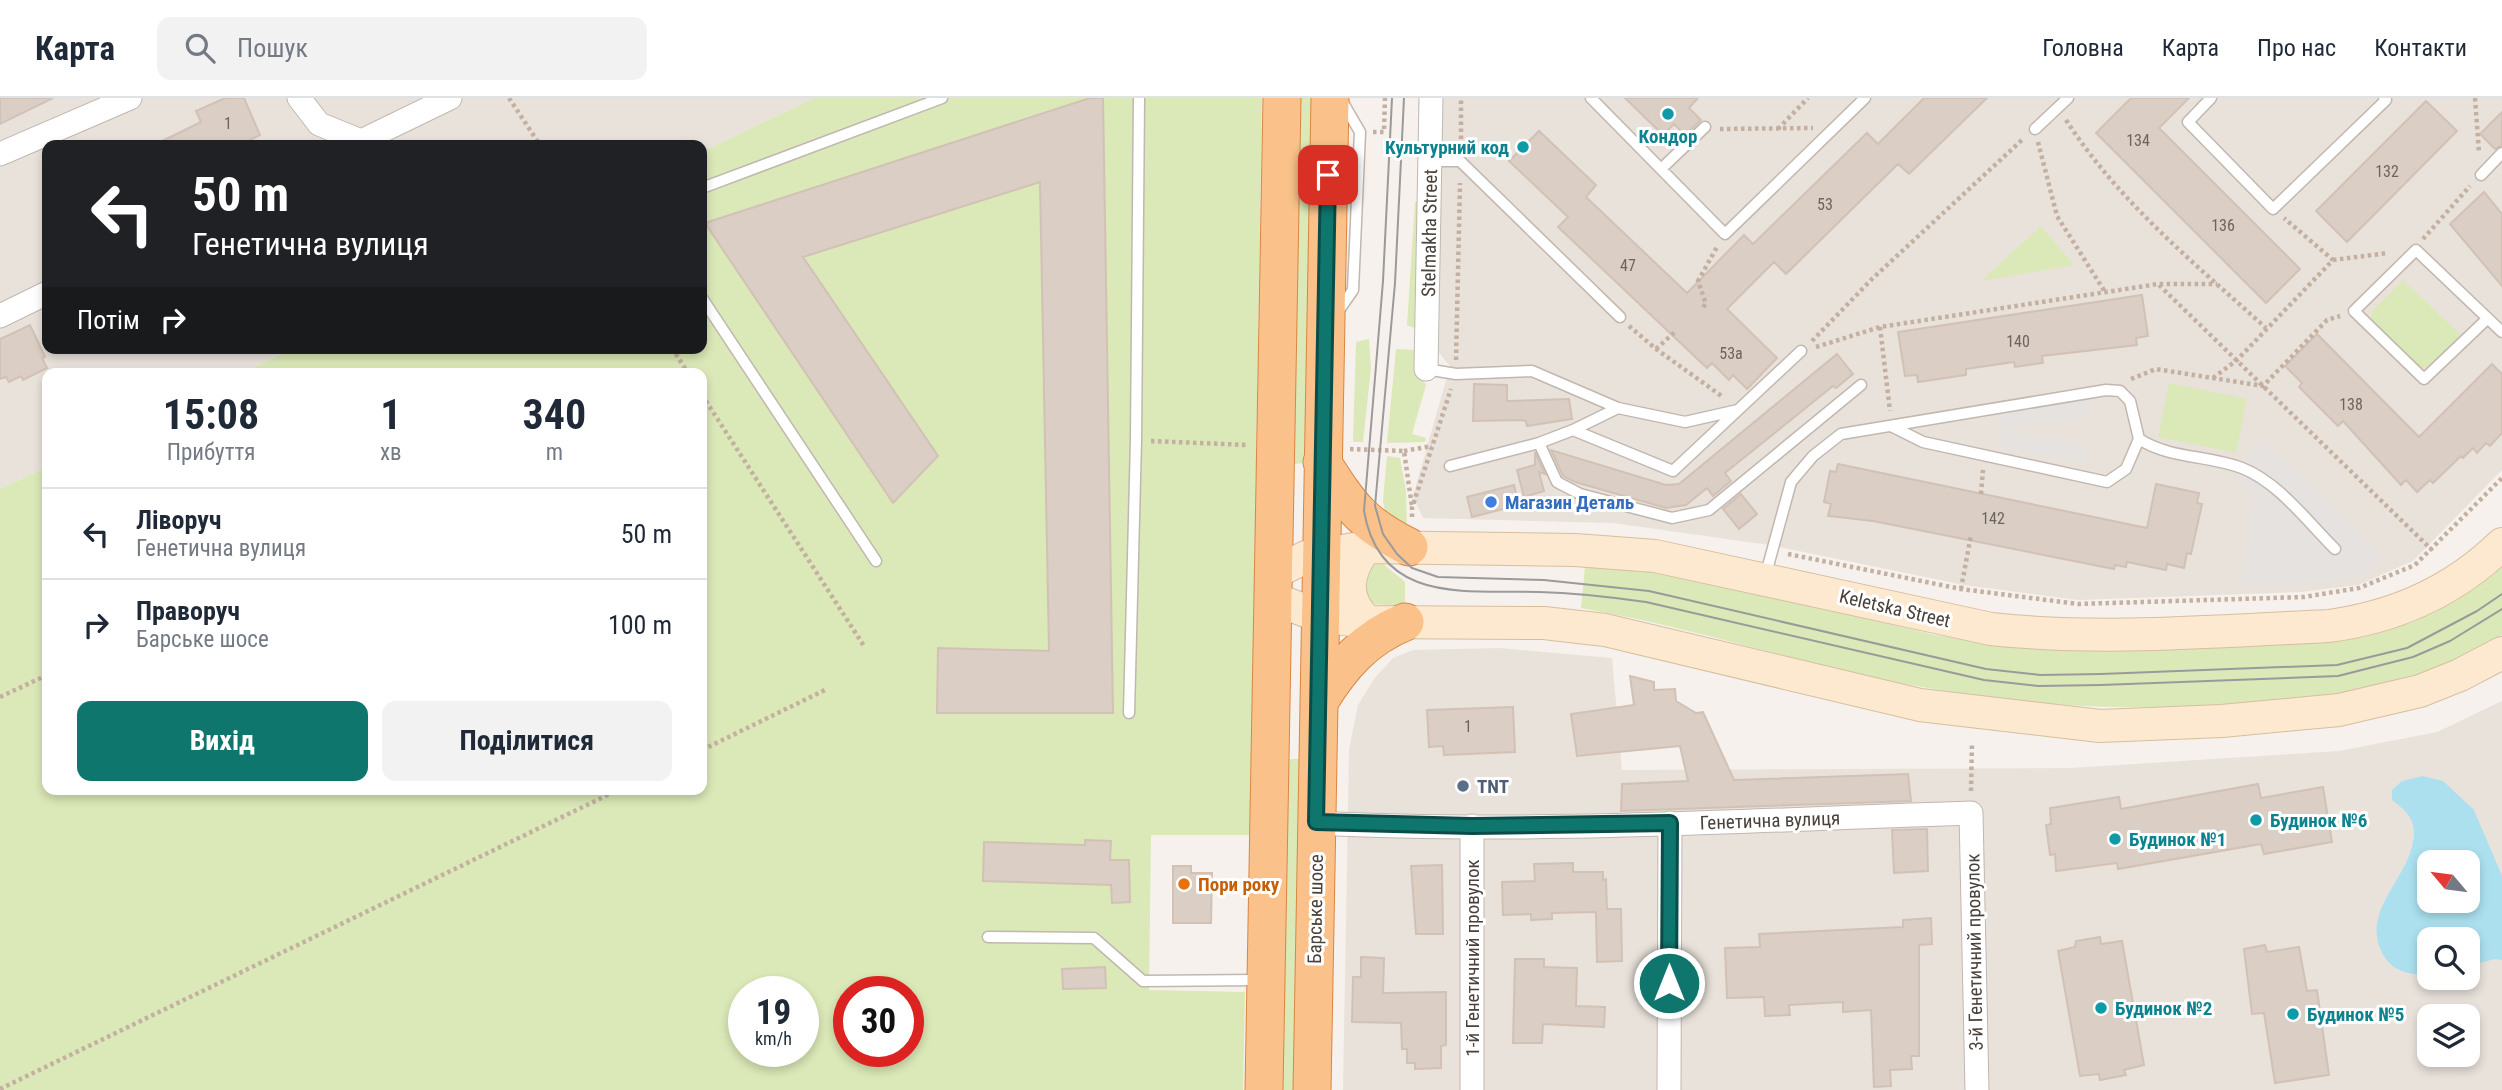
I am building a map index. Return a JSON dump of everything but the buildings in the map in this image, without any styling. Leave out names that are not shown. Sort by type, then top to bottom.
[{"type":"highway","points":[[1264,1090],[1282,98]]},
{"type":"highway","name":"Барське шосе","points":[[1312,1090],[1329,98]]},
{"type":"highway","points":[[1275,460],[1288,475],[1298,478],[1317,471],[1322,462],[1349,504],[1366,523],[1409,547]]},
{"type":"highway","points":[[1319,695],[1353,655],[1378,633],[1405,622]]},
{"type":"highway","points":[[1270,684],[1285,671],[1296,670],[1314,679],[1319,695]]},
{"type":"main road","name":"Keletska Street","points":[[1272,586],[1306,557],[1366,547],[1575,550],[1768,565],[1991,629],[2040,634],[2329,626],[2395,613],[2421,601],[2482,564],[2502,544]]},
{"type":"main road","points":[[1366,547],[1352,566],[1349,591],[1359,614],[1368,622]]},
{"type":"main road","points":[[1272,586],[1319,615],[1368,622],[1544,623],[1605,630],[1920,705],[2100,726],[2222,721],[2339,710],[2420,691],[2460,675],[2502,653]]},
{"type":"street","points":[[0,155],[130,98]]},
{"type":"street","points":[[299,98],[320,124],[351,140]]},
{"type":"street","points":[[363,140],[450,98]]},
{"type":"street","name":"Stelmakha Street","points":[[1426,369],[1431,98]]},
{"type":"street","points":[[0,316],[42,295]]},
{"type":"street","name":"Генетична вулиця","points":[[1316,822],[1472,826],[1670,823],[1971,813]]},
{"type":"street","name":"3-й Генетичний провулок","points":[[1971,813],[1977,1090]]},
{"type":"street","points":[[1669,1090],[1670,823]]},
{"type":"street","name":"1-й Генетичний провулок","points":[[1472,826],[1472,1090]]},
{"type":"lane","points":[[707,186],[942,98]]},
{"type":"lane","points":[[1129,713],[1136,440],[1139,98]]},
{"type":"lane","points":[[1325,330],[1353,290],[1360,132],[1340,98]]},
{"type":"lane","points":[[1591,98],[1725,234],[1865,98]]},
{"type":"lane","points":[[2035,129],[2068,98]]},
{"type":"lane","points":[[2211,98],[2188,121],[2273,209],[2386,100],[2384,98]]},
{"type":"lane","points":[[1661,169],[1705,127]]},
{"type":"lane","points":[[2481,175],[2502,153]]},
{"type":"lane","points":[[1430,160],[1461,161],[1620,317]]},
{"type":"lane","points":[[2487,319],[2424,379],[2354,311],[2416,250],[2502,332]]},
{"type":"lane","points":[[707,306],[876,561]]},
{"type":"lane","points":[[1573,430],[1673,471],[1801,351]]},
{"type":"lane","points":[[1426,369],[1456,374],[1532,371],[1618,408],[1685,422],[1741,409]]},
{"type":"lane","points":[[1539,443],[1558,482],[1580,494],[1672,518],[1709,510],[1861,385]]},
{"type":"lane","points":[[1768,565],[1791,482],[1813,456],[1841,434],[2106,390],[2120,391],[2130,401],[2139,439],[2126,470],[2107,481],[1923,442],[1892,426]]},
{"type":"lane","points":[[1450,466],[1539,443],[1618,408]]},
{"type":"lane","points":[[2139,439],[2154,449],[2242,468],[2271,485],[2335,549]]},
{"type":"lane","points":[[988,937],[1094,938],[1143,981],[1266,980]]},
{"type":"path","points":[[509,98],[537,140]]},
{"type":"path","points":[[1384,132],[1385,98]]},
{"type":"path","points":[[1778,129],[1808,98]]},
{"type":"path","points":[[2213,378],[2237,360],[2333,260],[2416,250],[2430,229],[2481,175],[2475,98]]},
{"type":"path","points":[[2057,108],[2092,161],[2156,230],[2266,328]]},
{"type":"path","points":[[1705,127],[1835,128]]},
{"type":"path","points":[[1801,351],[1872,279],[2035,129],[2056,216],[2105,292]]},
{"type":"path","points":[[2273,209],[2333,260]]},
{"type":"path","points":[[1703,307],[1706,304],[1698,282],[1725,234]]},
{"type":"path","points":[[1801,351],[1880,327],[2158,284],[2217,284]]},
{"type":"path","points":[[2158,284],[2432,550]]},
{"type":"path","points":[[2263,386],[2327,320],[2354,311]]},
{"type":"path","points":[[1620,317],[1656,349],[1741,409]]},
{"type":"path","points":[[1880,327],[1892,426]]},
{"type":"path","points":[[1656,349],[1676,331]]},
{"type":"path","points":[[2106,390],[2155,369],[2263,386]]},
{"type":"path","points":[[707,403],[864,646]]},
{"type":"path","points":[[1404,451],[1432,446]]},
{"type":"path","points":[[1981,494],[1984,455]]},
{"type":"path","points":[[1768,565],[2078,604],[2304,597],[2359,588],[2415,565],[2502,478]]},
{"type":"path","points":[[1961,589],[1971,535]]},
{"type":"path","points":[[0,698],[42,677]]},
{"type":"path","points":[[707,748],[827,689]]},
{"type":"path","points":[[1971,813],[1972,742]]},
{"type":"path","points":[[0,1088],[608,795]]},
{"type":"shaded area","points":[[0,98],[814,98],[707,150],[707,140],[42,140],[42,354],[282,354],[253,368],[42,368],[42,469],[0,489]]},
{"type":"shaded area","points":[[1440,98],[2502,98],[2502,470],[2413,561],[2358,585],[2302,592],[2078,600],[1964,585],[1769,545],[1613,523],[1423,518],[1413,496],[1450,366],[1439,353]]},
{"type":"shaded area","points":[[2088,400],[2090,416],[1999,430],[1997,413]]},
{"type":"shaded area","points":[[2002,431],[2086,445],[2083,462],[1999,448]]},
{"type":"shaded area","points":[[2261,440],[2324,495],[2382,558],[2360,574],[2302,585],[2239,585],[2253,506],[2249,491],[2235,478]]},
{"type":"shaded area","points":[[1499,648],[1612,658],[1622,770],[2071,768],[2339,751],[2437,732],[2502,701],[2502,1090],[1343,1090],[1349,750],[1358,705],[1374,679],[1393,658],[1413,650]]},
{"type":"green space","points":[[814,98],[1262,98],[1250,835],[1151,835],[1149,990],[1245,992],[1243,1090],[0,1090],[0,489],[42,469],[42,795],[707,795],[707,368],[253,368],[282,354],[707,354],[707,150]]},
{"type":"green space","points":[[1297,98],[1316,98],[1308,456],[1304,463],[1295,464],[1288,456]]},
{"type":"green space","points":[[1415,202],[1418,202],[1417,329],[1407,325]]},
{"type":"green space","points":[[2041,226],[2074,265],[1981,281]]},
{"type":"green space","points":[[2403,280],[2462,336],[2442,357],[2424,368],[2418,368],[2373,325],[2370,317],[2374,309]]},
{"type":"green space","points":[[1369,339],[1371,368],[1363,442],[1353,442],[1356,342]]},
{"type":"green space","points":[[1396,349],[1416,350],[1416,369],[1426,385],[1412,434],[1426,438],[1425,442],[1387,443]]},
{"type":"green space","points":[[2169,383],[2247,399],[2236,453],[2158,437]]},
{"type":"green space","points":[[1387,456],[1400,458],[1406,491],[1407,531],[1387,521],[1383,501]]},
{"type":"green space","points":[[1382,563],[1405,582],[1405,606],[1370,604],[1357,582],[1370,564]]},
{"type":"green space","points":[[2502,565],[2502,635],[2438,667],[2399,681],[2349,692],[2191,707],[2056,704],[1922,687],[1581,608],[1585,566],[1651,572],[1760,593],[1935,635],[2038,649],[2329,641],[2376,632],[2422,616],[2464,595]]},
{"type":"green space","points":[[1318,758],[1312,1090],[1264,1090],[1269,760]]},
{"type":"water","points":[[2422,776],[2443,781],[2474,810],[2502,876],[2502,960],[2480,963],[2480,927],[2417,927],[2417,974],[2394,967],[2386,959],[2378,942],[2380,911],[2404,867],[2414,835],[2411,819],[2392,800],[2392,790],[2402,781]]},
{"type":"tram line","points":[[1392,98],[1383,281],[1364,511],[1373,541],[1388,563],[1407,577],[1430,586],[1456,590],[1566,593],[1646,602],[1984,680],[2038,686],[2338,676],[2413,657],[2450,641],[2502,609]]},
{"type":"tram line","points":[[1404,98],[1395,283],[1375,506],[1383,534],[1397,554],[1412,568],[1438,577],[1544,580],[1649,591],[1986,669],[2040,675],[2337,665],[2407,648],[2477,611],[2502,594]]},
{"type":"place","name":"Кондор","points":[[1668,114]]},
{"type":"place","name":"Культурний код","points":[[1523,147]]},
{"type":"place","name":"Магазин Деталь","points":[[1491,502]]},
{"type":"place","name":"TNT","points":[[1463,786]]},
{"type":"place","name":"Будинок №6","points":[[2256,820]]},
{"type":"place","name":"Будинок №1","points":[[2115,839]]},
{"type":"place","name":"Пори року","points":[[1184,884]]},
{"type":"place","name":"Будинок №2","points":[[2101,1008]]},
{"type":"place","name":"Будинок №5","points":[[2293,1014]]},
{"type":"route","points":[[1328,175],[1316,822],[1472,826],[1670,823],[1669,983]]}]
